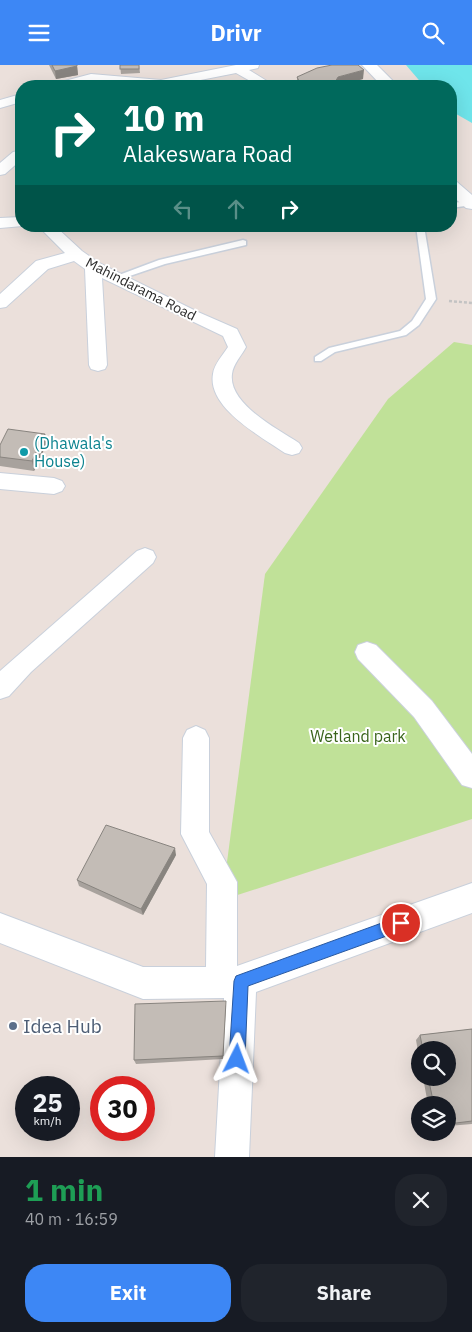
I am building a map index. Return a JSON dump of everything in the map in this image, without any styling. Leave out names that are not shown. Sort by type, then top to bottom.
[{"type":"street","points":[[88,65],[91,78]]},
{"type":"street","points":[[176,80],[219,68],[239,69],[253,65]]},
{"type":"street","points":[[369,65],[384,80]]},
{"type":"street","points":[[239,69],[258,80]]},
{"type":"street","points":[[84,80],[91,78],[115,80]]},
{"type":"street","points":[[0,104],[15,100]]},
{"type":"street","points":[[0,171],[15,158]]},
{"type":"street","points":[[457,191],[471,204]]},
{"type":"street","points":[[0,223],[15,222]]},
{"type":"street","name":"Mahindarama Road","points":[[52,232],[76,255],[93,267],[231,333],[237,347],[222,374],[223,391],[234,407],[292,448]]},
{"type":"street","points":[[0,303],[42,265],[76,255]]},
{"type":"street","points":[[93,267],[98,365]]},
{"type":"street","points":[[0,481],[54,486]]},
{"type":"street","points":[[0,688],[22,665],[145,557]]},
{"type":"street","points":[[368,652],[423,709],[472,776]]},
{"type":"street","points":[[196,738],[195,834],[222,882],[231,982],[232,1157]]},
{"type":"street","points":[[0,928],[143,983],[231,982],[472,898]]},
{"type":"lane","points":[[457,205],[471,204]]},
{"type":"lane","points":[[318,359],[332,350],[403,333],[416,323],[431,299],[421,232]]},
{"type":"lane","points":[[115,278],[162,262],[244,243]]},
{"type":"path","points":[[431,299],[472,303]]},
{"type":"green space","name":"Wetland park","points":[[454,342],[472,345],[472,819],[222,900],[265,574],[388,399]]},
{"type":"water","points":[[406,65],[472,65],[472,123],[457,114],[457,80],[419,80]]},
{"type":"building","points":[[52,65],[77,65],[77,66],[55,71]]},
{"type":"building","points":[[120,65],[139,65],[139,69],[120,69]]},
{"type":"building","points":[[332,65],[358,65],[364,70],[338,77],[336,80],[298,80],[297,77],[317,68]]},
{"type":"building","points":[[8,429],[45,434],[32,461],[0,457],[0,445]]},
{"type":"building","points":[[106,825],[175,848],[141,909],[77,880]]},
{"type":"building","points":[[226,1001],[223,1056],[134,1060],[135,1004]]},
{"type":"building","points":[[472,1029],[472,1121],[456,1123],[456,1096],[432,1096],[430,1086],[456,1086],[456,1041],[421,1041],[420,1035]]},
{"type":"place","name":"(Dhawala's House)","points":[[24,452]]},
{"type":"place","name":"Idea Hub","points":[[13,1026]]},
{"type":"route","points":[[237,1059],[241,981],[401,923]]}]
